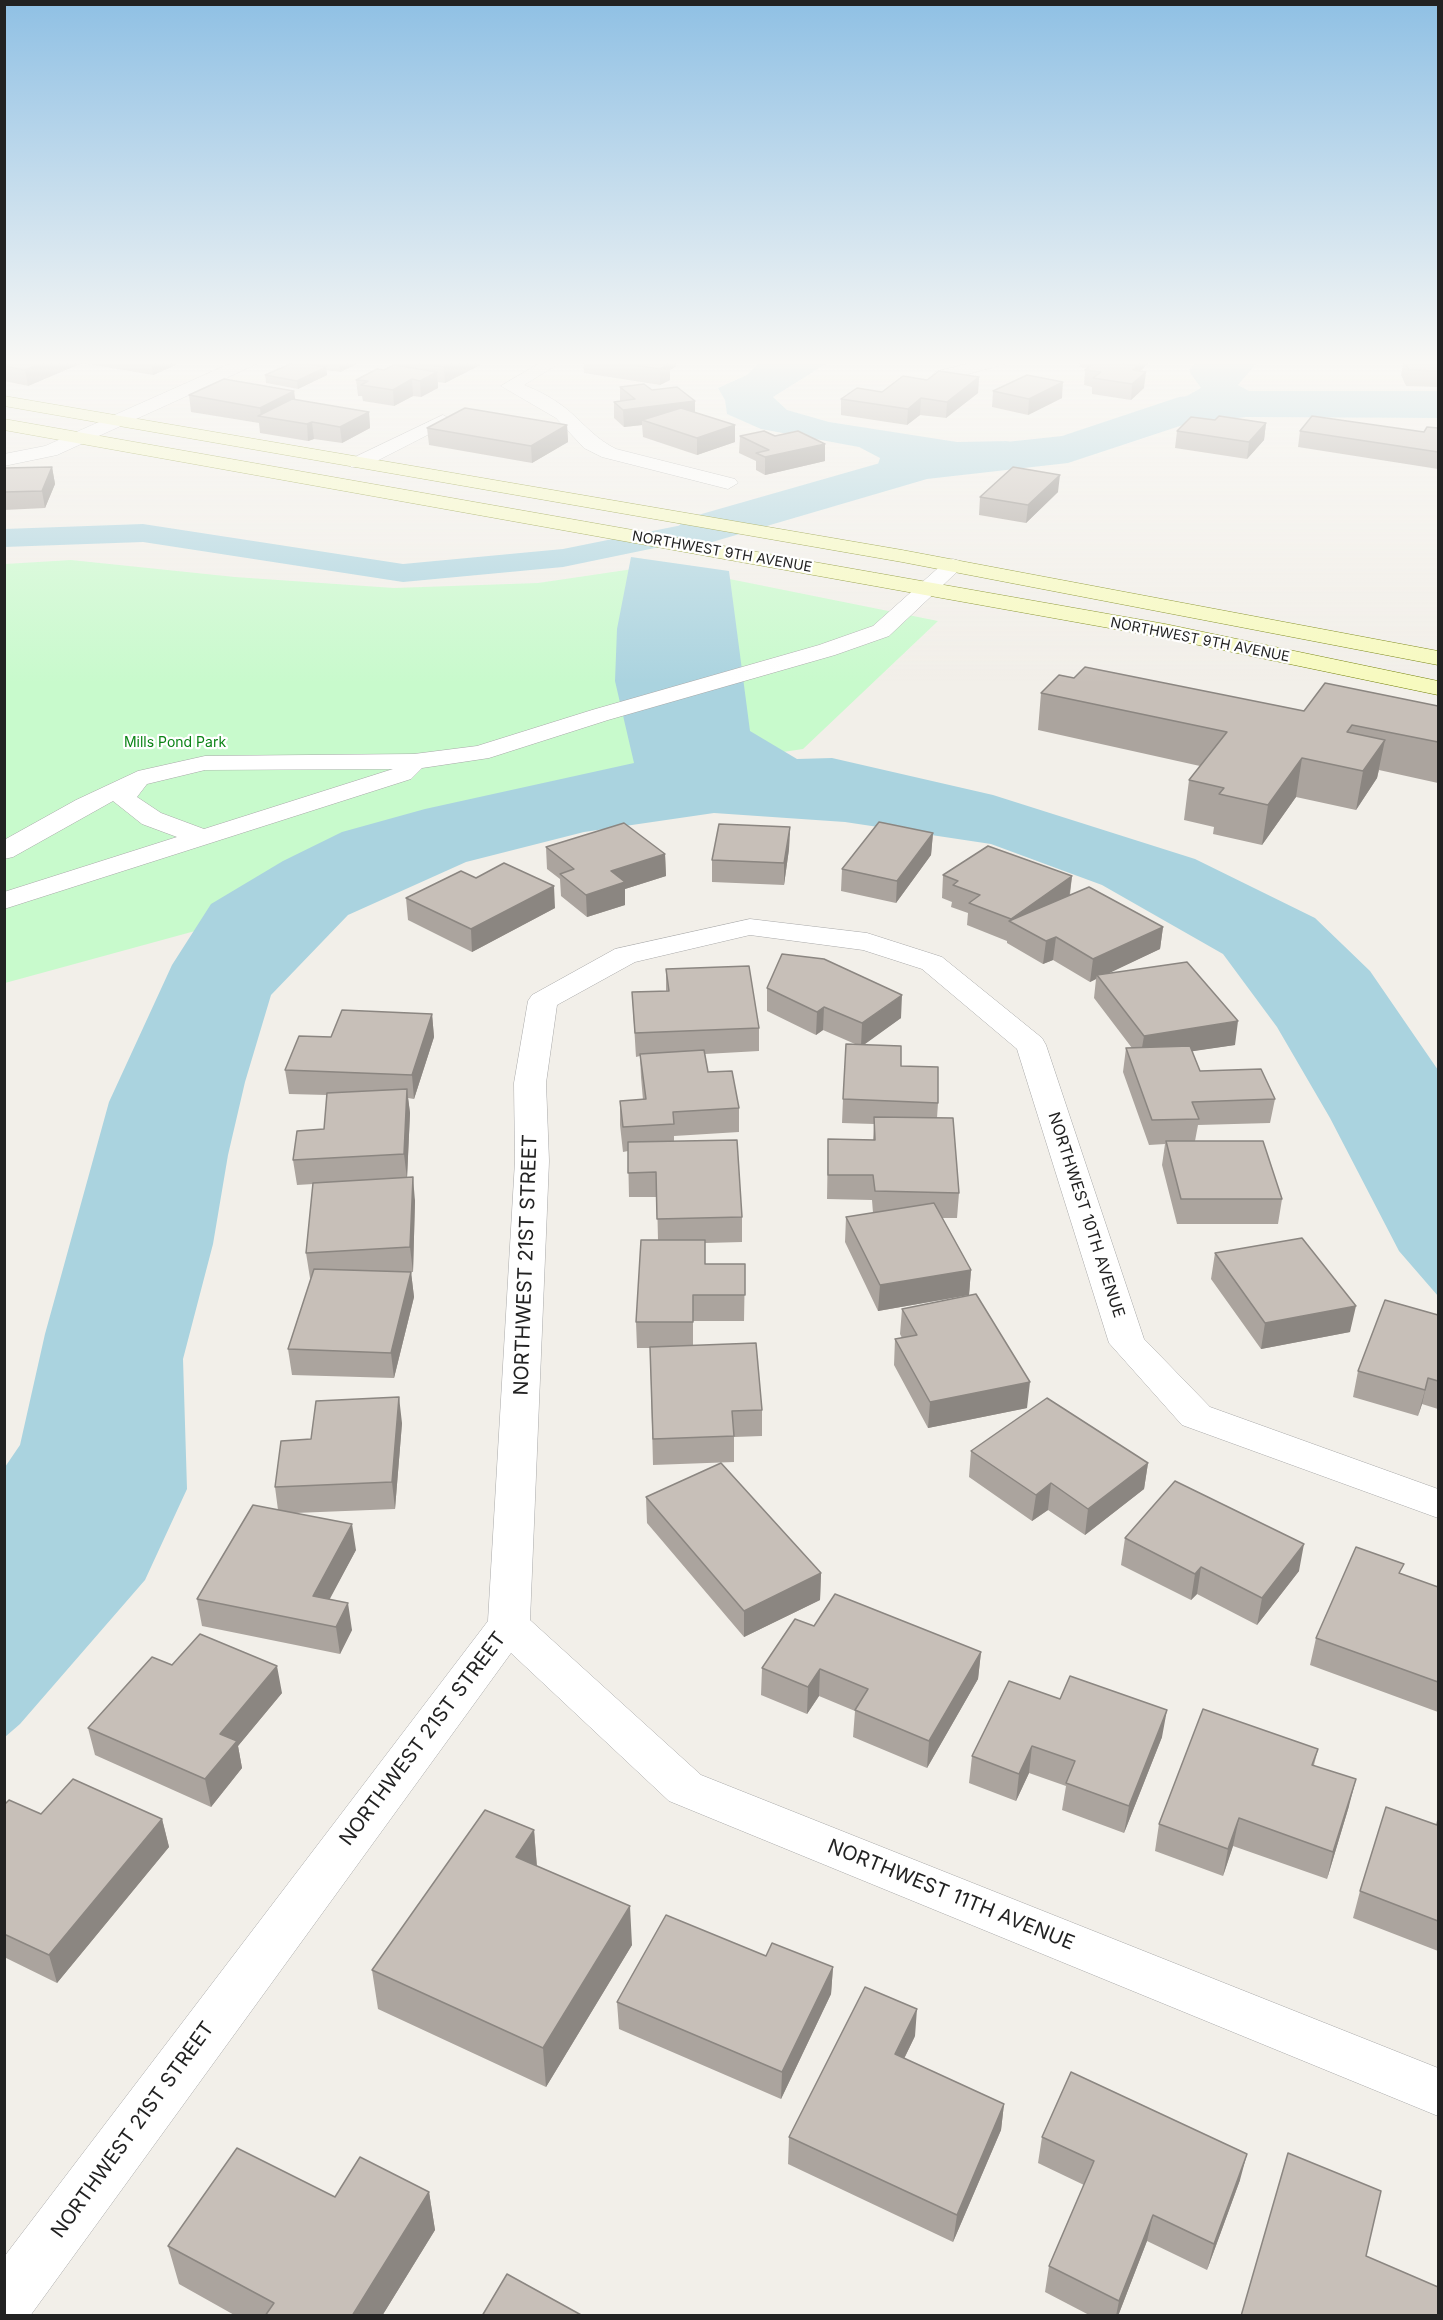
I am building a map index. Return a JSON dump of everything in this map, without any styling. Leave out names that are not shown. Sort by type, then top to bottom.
[{"type":"main road","name":"NORTHWEST 9TH AVENUE","points":[[257,468],[1165,631],[1438,688]]},
{"type":"main road","name":"NORTHWEST 9TH AVENUE","points":[[388,468],[1192,608],[1438,658]]},
{"type":"street","points":[[670,468],[728,483]]},
{"type":"street","points":[[4,851],[138,779],[205,763],[414,761],[480,753],[600,715],[827,650],[881,631],[953,565]]},
{"type":"street","points":[[4,901],[402,774],[414,761]]},
{"type":"street","points":[[138,779],[123,798],[136,811],[165,826],[206,837]]},
{"type":"street","name":"NORTHWEST 10TH AVENUE","points":[[750,927],[867,942],[932,963],[1031,1046],[1127,1342],[1196,1416],[1438,1504]]},
{"type":"street","name":"NORTHWEST 21ST STREET","points":[[4,2304],[450,1700],[509,1625],[532,1161],[530,1083],[543,1001],[625,955],[750,927]]},
{"type":"street","name":"NORTHWEST 11TH AVENUE","points":[[509,1625],[685,1788],[1438,2092]]},
{"type":"green space","name":"Mills Pond Park","points":[[71,560],[235,577],[394,588],[538,583],[660,565],[938,621],[803,749],[629,775],[217,925],[5,983],[5,564]]},
{"type":"water","points":[[631,557],[729,571],[750,731],[797,759],[832,758],[993,795],[1195,859],[1315,918],[1370,971],[1438,1070],[1438,1296],[1399,1251],[1330,1118],[1277,1027],[1223,954],[1102,885],[991,844],[845,822],[714,813],[584,832],[466,862],[348,915],[271,995],[245,1082],[228,1155],[213,1244],[183,1359],[187,1489],[145,1580],[20,1724],[5,1737],[5,1467],[20,1445],[45,1334],[109,1102],[172,965],[211,904],[283,861],[342,832],[425,809],[634,763],[615,681],[617,629]]},
{"type":"building","points":[[4,468],[51,468],[42,491],[4,492]]},
{"type":"building","points":[[1012,468],[1060,475],[1028,505],[980,497]]},
{"type":"building","points":[[1085,667],[1304,711],[1325,683],[1438,706],[1438,742],[1352,725],[1347,732],[1385,740],[1363,771],[1302,758],[1268,805],[1219,794],[1224,788],[1189,780],[1227,732],[1041,693],[1059,675],[1074,678]]},
{"type":"building","points":[[879,822],[933,833],[897,881],[842,869]]},
{"type":"building","points":[[624,823],[665,854],[611,871],[625,882],[586,895],[560,874],[574,869],[546,847]]},
{"type":"building","points":[[719,824],[790,827],[784,863],[712,860]]},
{"type":"building","points":[[988,846],[1072,876],[1011,919],[969,903],[980,895],[953,885],[958,881],[943,875]]},
{"type":"building","points":[[504,863],[554,886],[471,929],[406,898],[461,871],[476,878]]},
{"type":"building","points":[[1089,887],[1163,927],[1093,959],[1056,937],[1046,941],[1009,921]]},
{"type":"building","points":[[782,954],[824,959],[902,995],[862,1023],[824,1007],[817,1012],[767,988]]},
{"type":"building","points":[[1187,962],[1238,1021],[1144,1036],[1097,975]]},
{"type":"building","points":[[749,966],[759,1028],[635,1033],[632,992],[669,991],[666,969]]},
{"type":"building","points":[[342,1010],[432,1014],[412,1075],[285,1070],[299,1036],[331,1037]]},
{"type":"building","points":[[846,1044],[901,1046],[901,1066],[938,1067],[938,1103],[843,1099]]},
{"type":"building","points":[[1190,1046],[1200,1071],[1261,1069],[1275,1099],[1192,1102],[1199,1119],[1152,1120],[1126,1048]]},
{"type":"building","points":[[704,1050],[708,1072],[732,1071],[739,1108],[673,1112],[674,1124],[623,1127],[620,1101],[646,1099],[640,1054]]},
{"type":"building","points":[[407,1089],[404,1154],[293,1160],[297,1131],[324,1129],[327,1093]]},
{"type":"building","points":[[874,1117],[953,1118],[959,1193],[875,1191],[873,1175],[828,1175],[828,1139],[875,1140]]},
{"type":"building","points":[[737,1140],[742,1217],[657,1219],[656,1172],[628,1173],[628,1142]]},
{"type":"building","points":[[1166,1141],[1263,1141],[1282,1199],[1181,1199]]},
{"type":"building","points":[[413,1177],[410,1247],[306,1253],[313,1183]]},
{"type":"building","points":[[934,1203],[971,1270],[880,1285],[846,1217]]},
{"type":"building","points":[[1302,1238],[1356,1306],[1265,1323],[1215,1253]]},
{"type":"building","points":[[641,1240],[705,1240],[705,1264],[745,1264],[745,1295],[693,1295],[693,1322],[636,1322]]},
{"type":"building","points":[[314,1269],[411,1272],[391,1353],[288,1349]]},
{"type":"building","points":[[976,1294],[1030,1382],[930,1402],[895,1339],[917,1335],[902,1309]]},
{"type":"building","points":[[1385,1300],[1438,1315],[1438,1381],[1428,1378],[1425,1390],[1358,1371]]},
{"type":"building","points":[[756,1343],[762,1410],[732,1411],[734,1436],[653,1439],[650,1347]]},
{"type":"building","points":[[399,1397],[392,1482],[275,1487],[281,1441],[311,1439],[316,1401]]},
{"type":"building","points":[[1047,1398],[1148,1463],[1088,1509],[1051,1483],[1036,1495],[971,1451]]},
{"type":"building","points":[[721,1463],[821,1573],[744,1611],[646,1497]]},
{"type":"building","points":[[1175,1481],[1304,1544],[1262,1598],[1201,1567],[1195,1574],[1125,1538]]},
{"type":"building","points":[[253,1505],[352,1524],[313,1596],[348,1603],[336,1627],[197,1599]]},
{"type":"building","points":[[1356,1547],[1404,1564],[1399,1573],[1438,1587],[1438,1682],[1316,1638]]},
{"type":"building","points":[[835,1594],[981,1652],[929,1741],[855,1710],[868,1689],[820,1669],[808,1687],[762,1668],[795,1619],[814,1626]]},
{"type":"building","points":[[200,1634],[277,1666],[220,1734],[237,1741],[205,1779],[88,1728],[152,1657],[172,1665]]},
{"type":"building","points":[[1070,1676],[1167,1710],[1129,1806],[1066,1783],[1075,1761],[1032,1746],[1019,1774],[972,1756],[1009,1681],[1060,1699]]},
{"type":"building","points":[[1203,1709],[1318,1749],[1312,1765],[1356,1779],[1333,1852],[1239,1818],[1228,1849],[1159,1824]]},
{"type":"building","points":[[73,1779],[162,1819],[49,1955],[4,1934],[4,1805],[9,1800],[41,1814]]},
{"type":"building","points":[[1386,1807],[1437,1825],[1438,1819],[1438,1921],[1360,1891]]},
{"type":"building","points":[[485,1810],[534,1830],[516,1857],[630,1906],[543,2048],[372,1970]]},
{"type":"building","points":[[666,1915],[766,1956],[772,1943],[833,1967],[782,2072],[617,2002]]},
{"type":"building","points":[[865,1987],[917,2009],[895,2054],[1004,2104],[957,2215],[789,2137]]},
{"type":"building","points":[[1071,2072],[1247,2154],[1214,2244],[1153,2215],[1119,2301],[1049,2266],[1094,2161],[1042,2137]]},
{"type":"building","points":[[237,2148],[335,2197],[360,2157],[429,2192],[352,2316],[265,2316],[274,2303],[168,2246]]},
{"type":"building","points":[[1288,2153],[1381,2191],[1366,2256],[1438,2287],[1438,2316],[1241,2316]]},
{"type":"building","points":[[507,2274],[583,2316],[482,2316]]},
{"type":"waterway","points":[[702,530],[911,468]]},
{"type":"waterway","points":[[4,538],[143,533],[403,573],[563,558],[702,530]]}]
